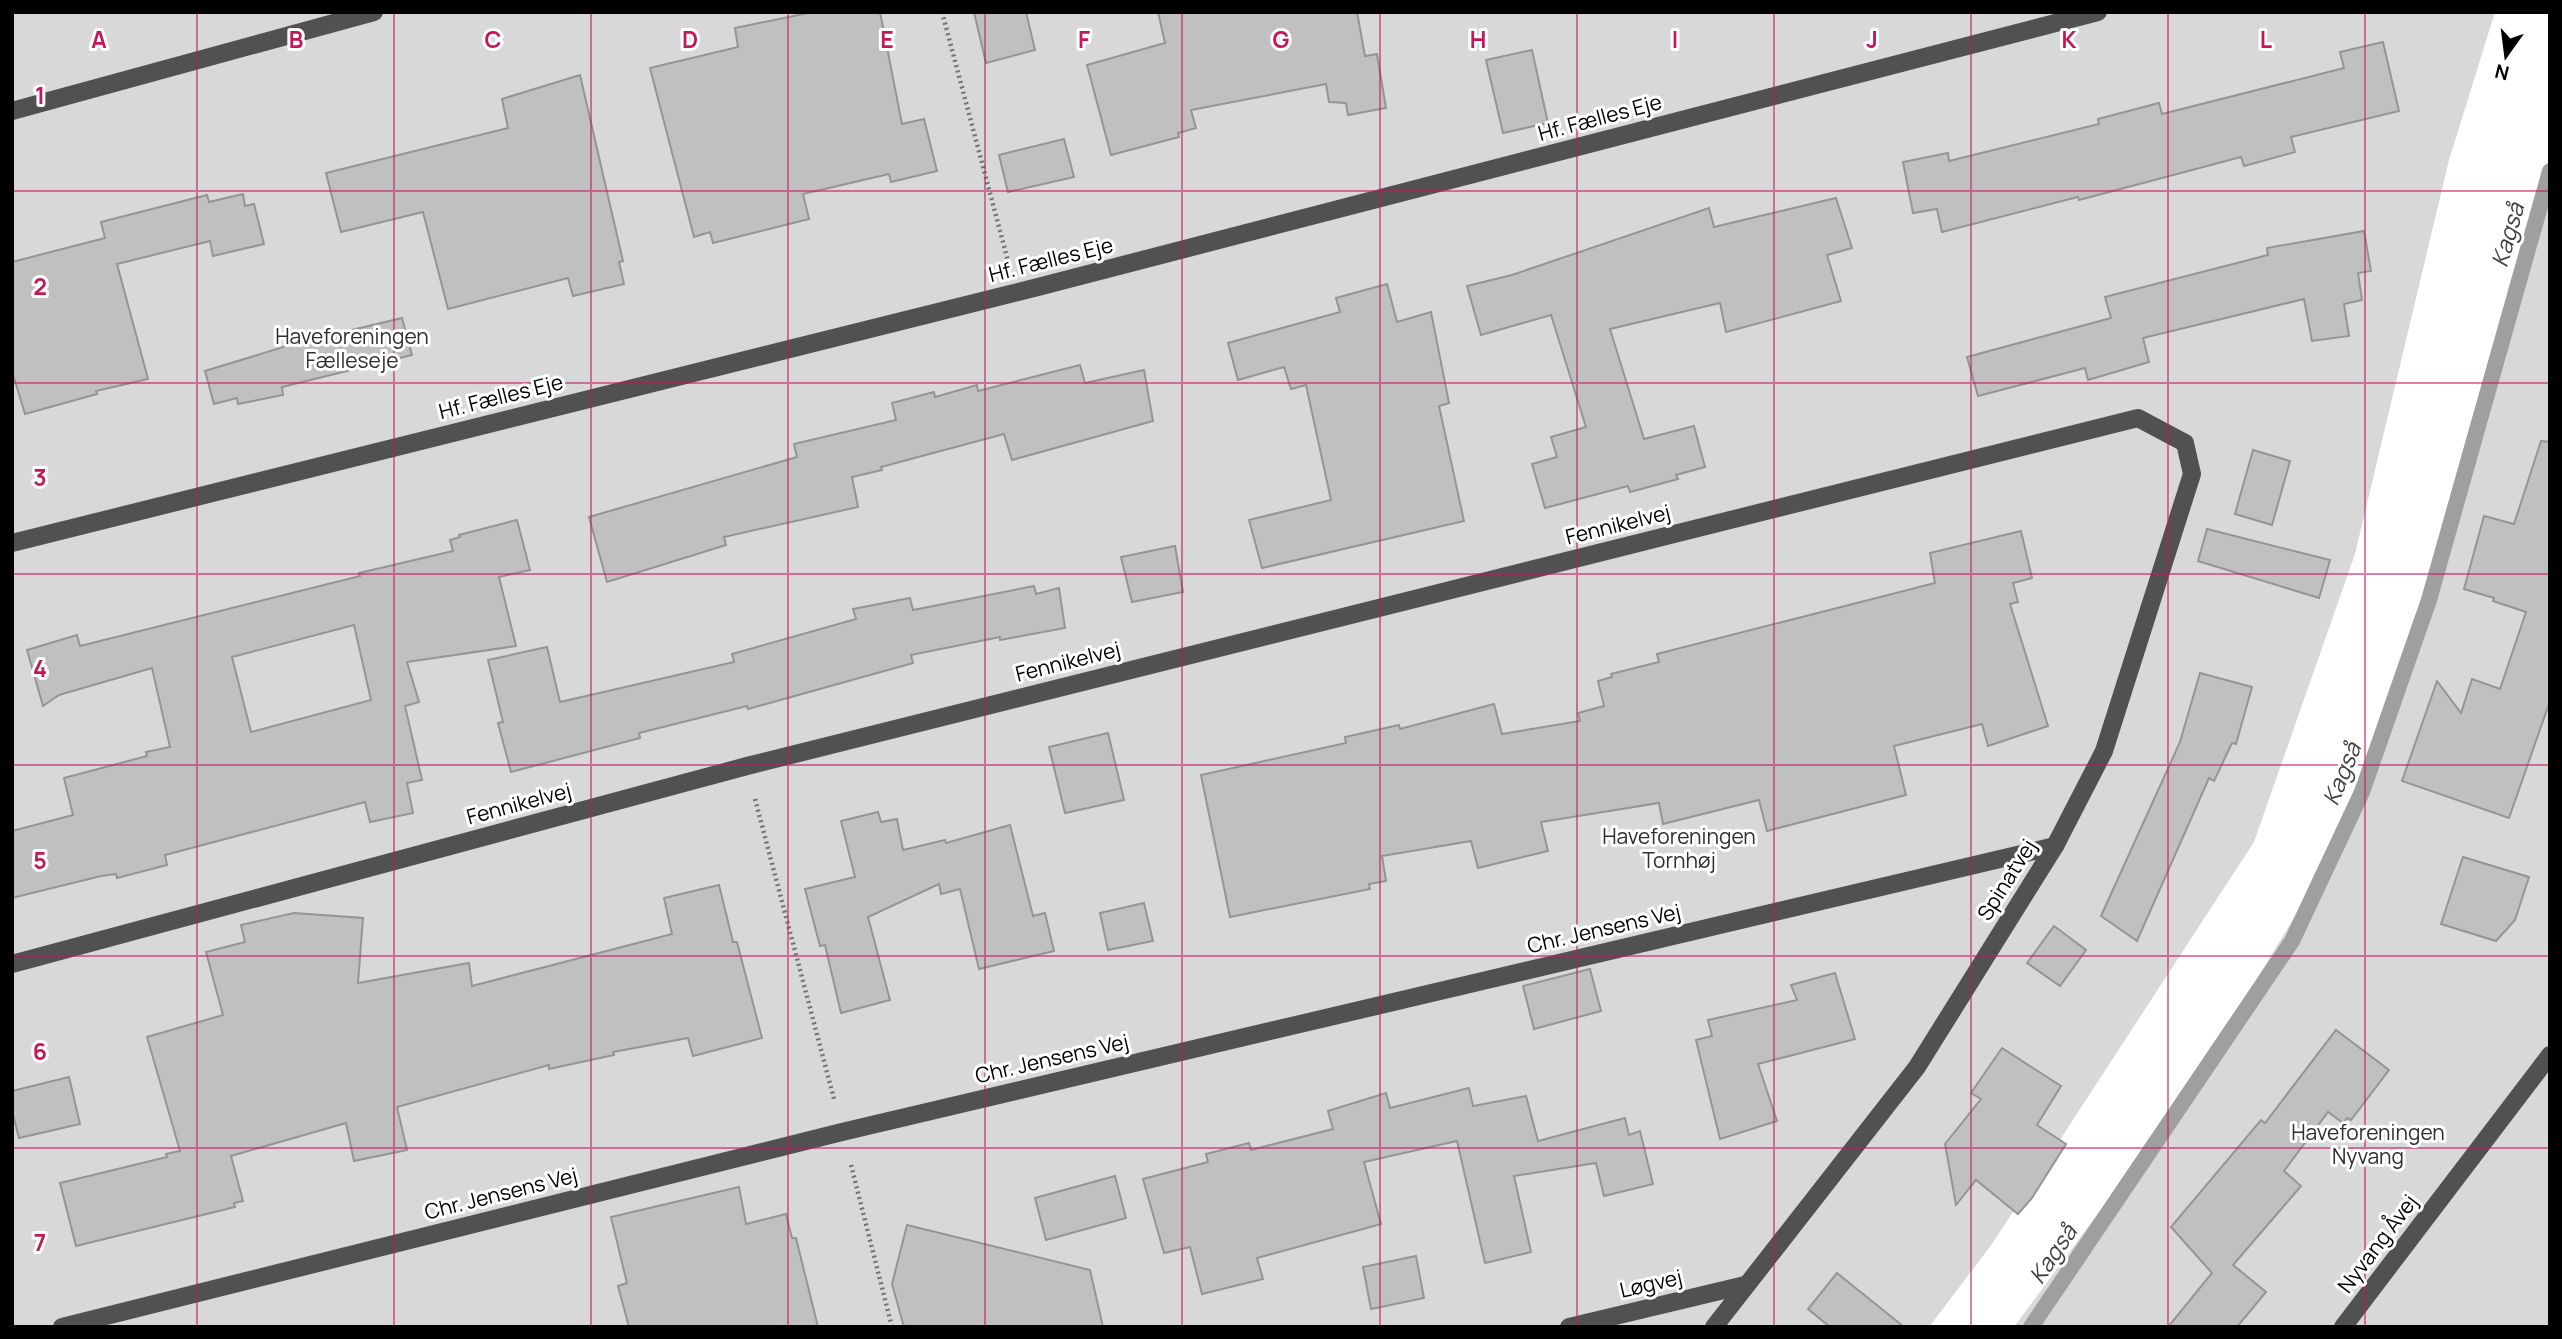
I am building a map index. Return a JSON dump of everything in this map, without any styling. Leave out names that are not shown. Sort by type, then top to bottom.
[{"type":"lane","points":[[12,111],[374,12]]},
{"type":"lane","name":"Hf. Fælles Eje","points":[[12,543],[1016,292],[2098,12]]},
{"type":"lane","name":"Fennikelvej","points":[[12,964],[747,766],[2138,418]]},
{"type":"lane","name":"Spinatvej","points":[[1714,1327],[1917,1067],[2055,846],[2104,751],[2192,474],[2185,443],[2138,418]]},
{"type":"lane","name":"Chr. Jensens Vej","points":[[62,1327],[842,1132],[2055,846]]},
{"type":"lane","name":"Nyvang Åvej","points":[[2343,1327],[2550,1055]]},
{"type":"lane","name":"Løgvej","points":[[1569,1327],[1745,1285]]},
{"type":"path","points":[[942,12],[1016,292]]},
{"type":"path","points":[[747,766],[892,1327]]},
{"type":"green space","name":"Haveforeningen Tornhøj","points":[[12,12],[2495,12],[2449,160],[2355,554],[2254,842],[1992,1244],[1929,1327],[12,1327]]},
{"type":"green space","name":"Haveforeningen Nyvang","points":[[2550,158],[2550,1327],[2014,1327],[2187,1093],[2355,818],[2489,374]]},
{"type":"building","points":[[813,12],[880,12],[902,124],[924,119],[937,171],[891,182],[889,174],[803,194],[809,219],[713,243],[710,232],[694,237],[650,68],[738,47],[735,28]]},
{"type":"building","points":[[974,12],[1026,12],[1035,50],[986,63]]},
{"type":"building","points":[[1158,12],[1357,12],[1365,56],[1377,54],[1386,108],[1348,115],[1346,103],[1329,102],[1326,84],[1191,110],[1196,128],[1178,133],[1179,137],[1111,155],[1087,65],[1165,43]]},
{"type":"building","points":[[2383,42],[2399,111],[2291,137],[2295,152],[2244,166],[2241,157],[2079,200],[2078,197],[1942,232],[1937,209],[1913,213],[1903,162],[1948,153],[1949,161],[2099,124],[2098,119],[2159,103],[2162,114],[2344,68],[2340,52]]},
{"type":"building","points":[[1532,50],[1548,123],[1503,133],[1486,60]]},
{"type":"building","points":[[580,75],[623,261],[619,262],[624,284],[573,296],[568,278],[448,309],[423,212],[341,232],[326,173],[508,128],[502,99]]},
{"type":"building","points":[[1064,139],[1074,177],[1008,192],[999,155]]},
{"type":"building","points":[[243,194],[245,206],[254,204],[264,244],[213,256],[210,241],[117,264],[148,379],[96,391],[97,394],[25,414],[12,371],[12,262],[105,238],[101,222],[207,195],[209,202]]},
{"type":"building","points":[[1836,198],[1852,248],[1827,255],[1841,301],[1726,332],[1720,303],[1610,329],[1644,439],[1694,426],[1705,467],[1676,475],[1678,479],[1630,492],[1628,486],[1545,508],[1532,464],[1557,457],[1551,437],[1586,427],[1551,315],[1481,335],[1467,286],[1512,275],[1709,208],[1714,227]]},
{"type":"building","points":[[2364,231],[2371,271],[2358,273],[2362,300],[2344,304],[2349,336],[2312,341],[2304,299],[2143,338],[2149,362],[2088,380],[2085,368],[1978,396],[1967,357],[2111,318],[2105,297],[2268,255],[2267,248]]},
{"type":"building","points":[[1387,284],[1397,322],[1431,312],[1449,403],[1439,406],[1464,521],[1262,568],[1249,520],[1331,500],[1306,385],[1291,389],[1284,367],[1238,380],[1228,343],[1340,312],[1336,298]]},
{"type":"building","points":[[402,318],[412,355],[282,387],[283,395],[238,404],[237,398],[214,404],[205,371],[293,344]]},
{"type":"building","points":[[1080,365],[1085,383],[1144,370],[1153,421],[1012,460],[1004,434],[881,467],[882,470],[852,477],[858,507],[724,537],[726,545],[607,582],[589,517],[797,457],[794,444],[896,420],[892,403],[934,392],[935,397],[977,385],[978,391]]},
{"type":"building","points":[[2541,441],[2550,442],[2550,701],[2509,818],[2402,781],[2437,681],[2461,713],[2472,679],[2500,689],[2526,612],[2464,589],[2484,516],[2514,524]]},
{"type":"building","points":[[2253,450],[2290,461],[2272,525],[2235,514]]},
{"type":"building","points":[[517,520],[530,570],[499,577],[516,646],[407,662],[419,702],[405,706],[422,780],[407,783],[413,813],[370,822],[365,802],[165,855],[167,865],[117,878],[116,874],[101,876],[12,898],[12,831],[73,815],[64,778],[147,756],[146,752],[170,747],[152,668],[59,695],[43,706],[27,650],[77,635],[80,646],[360,576],[359,573],[453,551],[450,540],[460,537],[459,535]],"holes":[[[354,625],[371,700],[251,732],[232,657]]]},
{"type":"building","points":[[2207,529],[2330,560],[2319,598],[2198,561]]},
{"type":"building","points":[[2021,531],[2032,578],[2013,583],[2018,602],[2010,604],[2048,726],[1988,746],[1982,724],[1894,746],[1906,795],[1767,831],[1759,800],[1663,824],[1659,803],[1541,822],[1548,851],[1478,868],[1471,841],[1382,856],[1386,881],[1369,884],[1370,889],[1230,917],[1201,775],[1346,743],[1345,737],[1399,725],[1400,729],[1494,704],[1502,734],[1580,721],[1578,713],[1604,706],[1598,681],[1612,677],[1611,674],[1659,662],[1657,654],[1935,583],[1930,553]]},
{"type":"building","points":[[1175,546],[1183,592],[1132,602],[1121,557]]},
{"type":"building","points":[[1034,586],[1036,594],[1059,588],[1065,628],[1000,640],[1000,637],[911,655],[913,663],[748,709],[747,706],[639,733],[640,738],[511,772],[498,723],[503,722],[488,660],[547,647],[560,702],[734,662],[732,654],[856,619],[853,609],[910,598],[913,610]]},
{"type":"building","points":[[2200,673],[2252,687],[2236,744],[2232,743],[2214,781],[2209,778],[2137,941],[2101,916],[2180,742]]},
{"type":"building","points":[[1108,733],[1124,800],[1065,813],[1049,747]]},
{"type":"building","points":[[878,812],[881,822],[897,819],[903,850],[945,840],[946,843],[1010,825],[1033,916],[1045,913],[1054,951],[979,969],[960,889],[941,894],[939,884],[868,917],[890,1000],[841,1013],[825,945],[820,946],[805,889],[855,877],[841,821]]},
{"type":"building","points":[[2463,857],[2529,877],[2515,920],[2496,941],[2441,924]]},
{"type":"building","points":[[719,885],[762,1038],[693,1056],[688,1038],[613,1052],[614,1055],[549,1069],[549,1065],[397,1107],[407,1150],[354,1161],[346,1123],[231,1156],[243,1201],[234,1203],[235,1207],[76,1246],[60,1183],[167,1157],[166,1154],[180,1151],[147,1037],[223,1015],[206,952],[245,942],[241,925],[294,913],[363,918],[358,983],[469,963],[472,986],[672,934],[664,898]]},
{"type":"building","points":[[1144,903],[1153,941],[1108,950],[1100,913]]},
{"type":"building","points":[[2054,926],[2086,950],[2060,986],[2027,963]]},
{"type":"building","points":[[1590,969],[1601,1011],[1534,1029],[1523,986]]},
{"type":"building","points":[[1835,973],[1855,1039],[1758,1064],[1777,1121],[1720,1139],[1696,1040],[1712,1036],[1708,1020],[1797,1000],[1791,985]]},
{"type":"building","points":[[2336,1030],[2389,1070],[2351,1120],[2347,1118],[2343,1123],[2328,1112],[2284,1171],[2301,1186],[2233,1265],[2266,1292],[2237,1327],[2168,1327],[2212,1273],[2171,1227],[2261,1120],[2265,1123]]},
{"type":"building","points":[[2002,1048],[2061,1086],[2037,1125],[2066,1144],[2032,1198],[2018,1214],[1976,1180],[1956,1205],[1945,1144],[1981,1099],[1971,1093]]},
{"type":"building","points":[[69,1077],[80,1124],[19,1138],[12,1111],[12,1091]]},
{"type":"building","points":[[1469,1088],[1473,1106],[1526,1096],[1538,1141],[1625,1118],[1629,1135],[1640,1131],[1653,1184],[1604,1196],[1596,1163],[1514,1176],[1531,1252],[1485,1263],[1457,1141],[1364,1162],[1381,1224],[1257,1258],[1263,1279],[1202,1294],[1190,1247],[1164,1253],[1143,1179],[1208,1162],[1206,1154],[1249,1143],[1251,1150],[1333,1129],[1328,1111],[1386,1093],[1390,1108]]},
{"type":"building","points":[[1115,1176],[1126,1218],[1046,1240],[1035,1198]]},
{"type":"building","points":[[739,1187],[746,1224],[786,1214],[792,1238],[796,1238],[818,1327],[629,1327],[618,1286],[627,1283],[611,1217]]},
{"type":"building","points":[[907,1225],[1090,1270],[1103,1327],[904,1327],[892,1284]]},
{"type":"building","points":[[1416,1256],[1424,1298],[1371,1309],[1363,1267]]},
{"type":"building","points":[[1837,1273],[1904,1327],[1830,1327],[1808,1309]]},
{"type":"waterway","name":"Kagså","points":[[2031,1327],[2292,941],[2362,792],[2429,600],[2550,171]]},
{"type":"park label","name":"Haveforeningen Fælleseje","points":[[352,349]]}]
